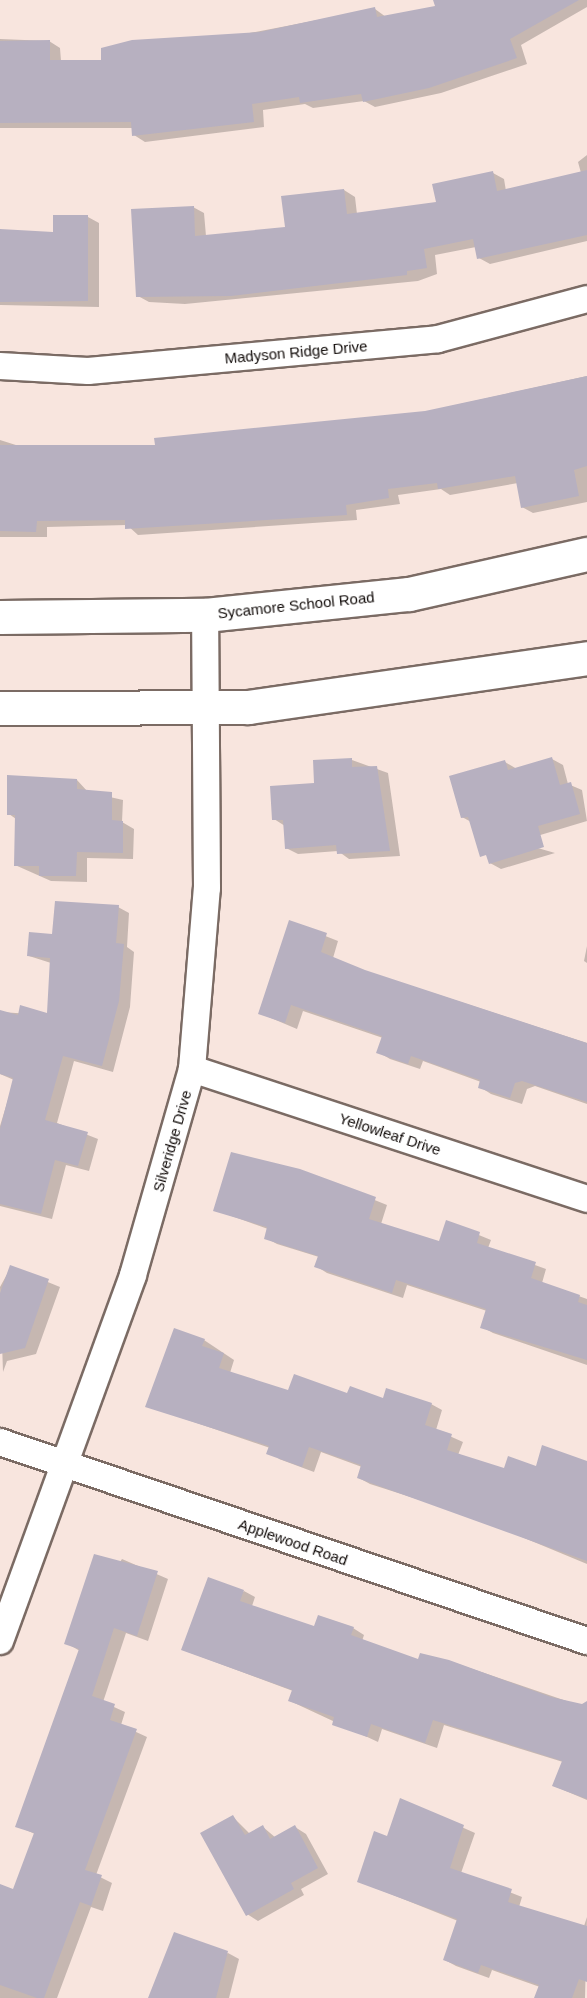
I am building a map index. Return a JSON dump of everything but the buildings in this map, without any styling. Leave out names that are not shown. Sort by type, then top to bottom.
[{"type":"main road","name":"Sycamore School Road","points":[[0,617],[205,615],[409,594],[587,554]]},
{"type":"main road","points":[[0,708],[207,709],[587,658]]},
{"type":"street","name":"Madyson Ridge Drive","points":[[0,366],[88,371],[438,339],[587,299]]},
{"type":"street","name":"Silveridge Drive","points":[[0,1641],[62,1463],[133,1275],[192,1069],[207,888],[205,615]]},
{"type":"street","name":"Yellowleaf Drive","points":[[192,1069],[587,1199]]},
{"type":"street","name":"Applewood Road","points":[[0,1442],[587,1641]]}]
